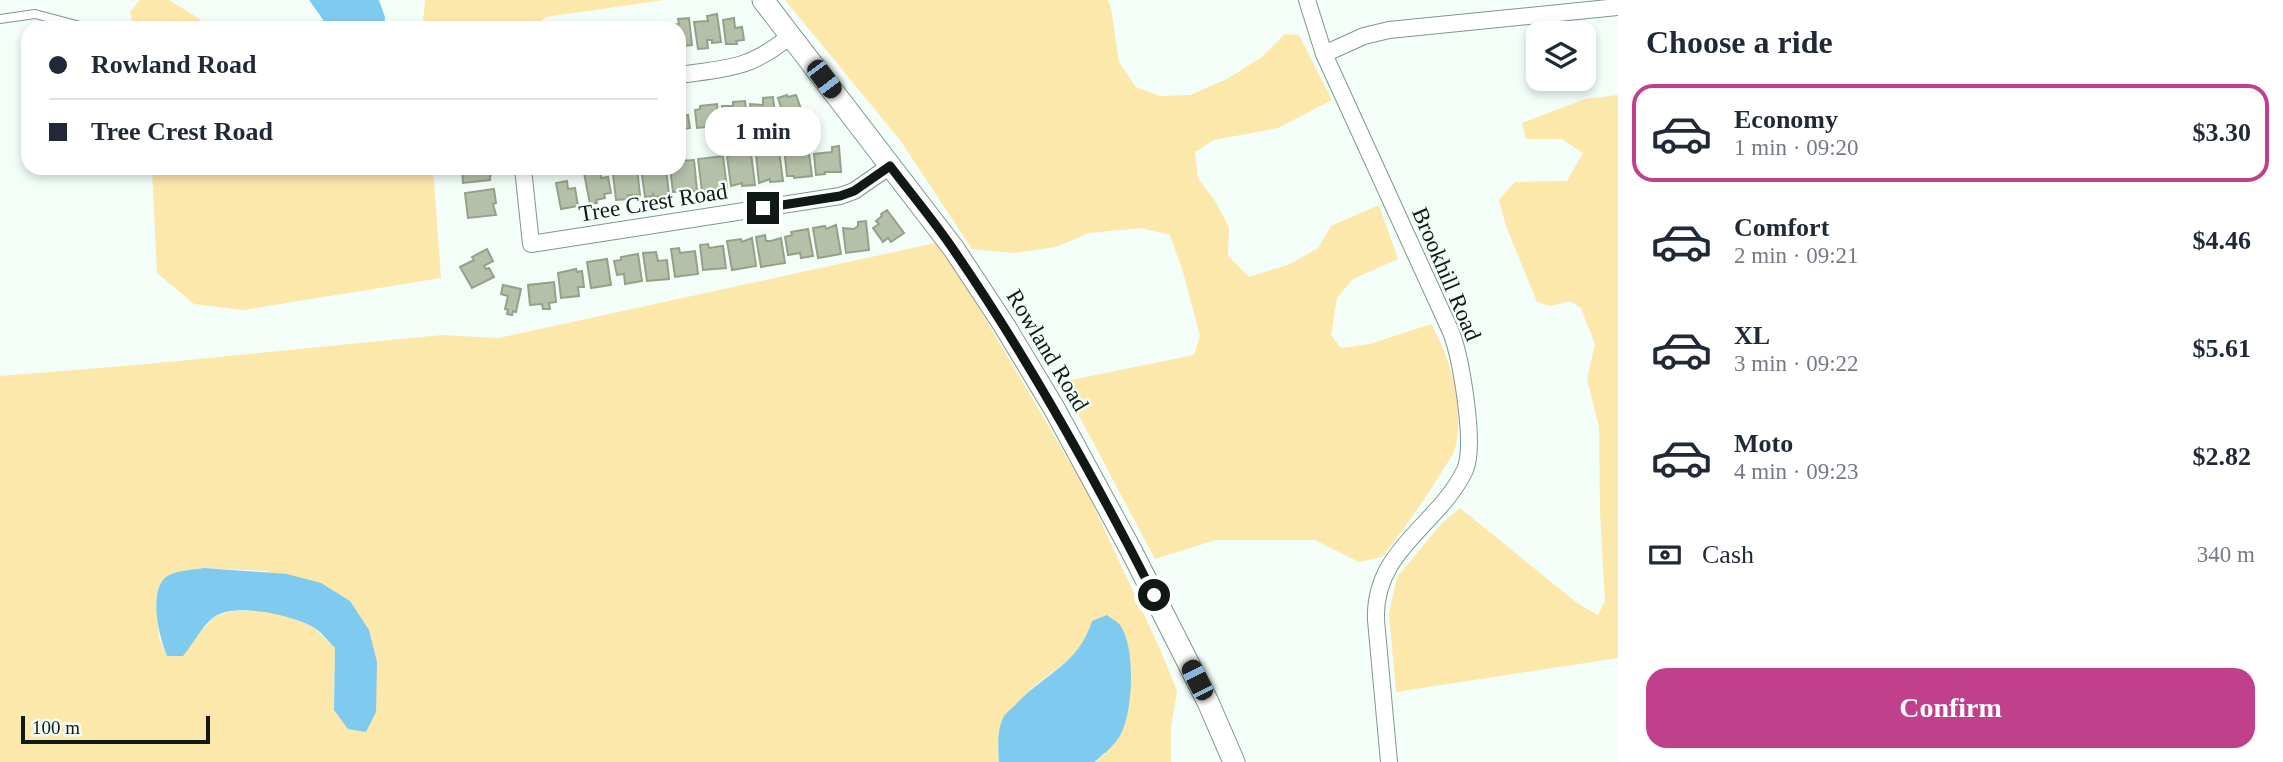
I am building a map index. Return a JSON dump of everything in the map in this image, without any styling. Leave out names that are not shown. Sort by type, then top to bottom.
[{"type":"street","name":"Rowland Road","points":[[763,0],[954,249],[1004,325],[1054,408],[1132,552],[1208,702],[1234,762]]},
{"type":"street","name":"Brookhill Road","points":[[1307,0],[1324,54],[1457,348],[1469,441],[1468,458],[1461,477],[1389,566],[1377,596],[1376,620],[1389,762]]},
{"type":"street","points":[[1324,54],[1364,36],[1389,30],[1618,7]]},
{"type":"street","points":[[686,74],[746,65],[767,54],[790,36]]},
{"type":"street","name":"Tree Crest Road","points":[[524,175],[531,244],[840,196],[854,191],[890,166]]},
{"type":"lane","points":[[0,19],[35,15],[60,21]]},
{"type":"shaded area","points":[[140,0],[169,0],[200,21],[132,21],[130,12]]},
{"type":"shaded area","points":[[425,0],[664,0],[546,17],[541,21],[423,21]]},
{"type":"shaded area","points":[[785,0],[1108,0],[1119,62],[1136,87],[1160,96],[1190,95],[1227,79],[1262,57],[1285,34],[1299,35],[1332,100],[1278,128],[1214,140],[1195,152],[1198,178],[1229,227],[1228,256],[1249,277],[1290,264],[1318,248],[1331,226],[1379,205],[1398,259],[1353,279],[1337,298],[1331,335],[1341,348],[1370,344],[1431,324],[1450,368],[1458,417],[1453,455],[1382,557],[1359,562],[1315,540],[1216,540],[1155,559],[1061,382],[1194,355],[1200,336],[1170,235],[1141,228],[1089,233],[1056,247],[1014,253],[972,249],[900,140]]},
{"type":"shaded area","points":[[1618,95],[1618,658],[1396,692],[1389,613],[1397,577],[1443,522],[1460,508],[1577,603],[1598,615],[1605,601],[1599,427],[1587,379],[1595,344],[1581,308],[1570,301],[1551,306],[1537,302],[1506,226],[1499,200],[1515,182],[1567,181],[1583,153],[1562,139],[1526,139],[1522,123],[1585,99]]},
{"type":"shaded area","points":[[152,175],[434,175],[441,278],[243,310],[194,304],[157,273]]},
{"type":"shaded area","points":[[940,242],[1085,488],[1160,649],[1177,691],[1171,728],[1171,762],[1094,762],[1105,754],[1092,621],[1081,645],[1031,689],[1024,699],[1000,742],[999,762],[0,762],[0,376],[442,335],[499,338]],"holes":[[[204,568],[267,571],[377,662],[334,710],[335,648],[313,627],[289,617],[262,611],[233,611],[215,616],[203,630],[167,656],[159,638],[156,600],[178,572]]]},
{"type":"water","points":[[309,0],[379,0],[385,17],[385,21],[324,21]]},
{"type":"water","points":[[204,568],[287,574],[321,583],[350,601],[369,630],[377,662],[376,712],[366,732],[348,729],[334,710],[335,648],[318,630],[302,622],[277,614],[248,610],[223,613],[205,625],[183,656],[167,656],[157,615],[157,593],[166,577]]},
{"type":"water","points":[[1107,615],[1119,624],[1125,635],[1131,663],[1128,710],[1119,738],[1094,762],[999,762],[999,734],[1004,716],[1070,658],[1079,648],[1092,621]]},
{"type":"building","points":[[717,14],[721,42],[712,43],[712,40],[707,40],[708,48],[698,49],[694,22],[708,21],[707,16]]},
{"type":"building","points":[[689,18],[692,45],[686,46],[686,21],[678,19]]},
{"type":"building","points":[[734,18],[735,28],[742,27],[744,40],[736,41],[737,44],[726,44],[723,20]]},
{"type":"building","points":[[796,95],[804,117],[794,120],[790,108],[782,110],[778,98]]},
{"type":"building","points":[[773,97],[776,123],[762,124],[763,130],[753,131],[750,104],[763,105],[763,98]]},
{"type":"building","points":[[745,101],[748,126],[725,133],[722,106],[733,106],[733,102]]},
{"type":"building","points":[[717,104],[720,132],[707,134],[707,127],[697,128],[695,110],[700,109],[700,106]]},
{"type":"building","points":[[686,115],[688,115],[690,128],[686,129]]},
{"type":"building","points":[[808,146],[812,176],[787,176],[784,148]]},
{"type":"building","points":[[839,146],[841,172],[816,175],[814,154],[832,152],[832,147]]},
{"type":"building","points":[[779,151],[783,181],[770,182],[770,179],[759,183],[756,154]]},
{"type":"building","points":[[751,153],[755,185],[742,186],[742,183],[731,186],[727,156]]},
{"type":"building","points":[[723,156],[727,188],[702,191],[698,159]]},
{"type":"building","points":[[694,160],[697,191],[673,192],[671,175],[686,175],[686,161]]},
{"type":"building","points":[[462,175],[490,175],[490,180],[463,183]]},
{"type":"building","points":[[584,175],[608,177],[611,193],[604,194],[605,198],[596,200],[597,203],[590,204]]},
{"type":"building","points":[[613,175],[638,175],[640,195],[628,195],[629,199],[616,200]]},
{"type":"building","points":[[642,175],[667,175],[669,195],[655,197],[653,194],[645,197]]},
{"type":"building","points":[[567,181],[568,189],[575,188],[578,206],[561,209],[556,183]]},
{"type":"building","points":[[494,189],[496,203],[493,204],[496,215],[468,218],[465,193]]},
{"type":"building","points":[[887,210],[904,233],[891,242],[888,238],[883,242],[873,228],[879,224],[876,221],[881,214]]},
{"type":"building","points":[[866,221],[869,250],[846,253],[843,228],[854,229],[858,222]]},
{"type":"building","points":[[836,225],[841,254],[818,258],[813,228],[825,226],[826,229]]},
{"type":"building","points":[[808,229],[813,256],[801,258],[800,253],[788,255],[785,237],[792,235],[791,232]]},
{"type":"building","points":[[765,235],[766,241],[781,238],[785,263],[761,267],[756,237]]},
{"type":"building","points":[[752,238],[756,266],[732,270],[727,241],[741,239],[742,242]]},
{"type":"building","points":[[708,244],[709,248],[723,246],[726,268],[703,270],[700,245]]},
{"type":"building","points":[[679,248],[680,253],[695,251],[698,274],[675,277],[671,249]]},
{"type":"building","points":[[487,249],[493,261],[484,266],[489,268],[494,277],[472,288],[460,267]]},
{"type":"building","points":[[656,252],[658,261],[667,260],[669,279],[647,281],[643,253]]},
{"type":"building","points":[[638,254],[642,281],[625,284],[624,274],[617,275],[614,261]]},
{"type":"building","points":[[607,259],[611,285],[591,288],[587,262]]},
{"type":"building","points":[[576,269],[577,272],[582,271],[584,287],[578,287],[579,296],[561,298],[558,273]]},
{"type":"building","points":[[554,282],[556,302],[549,303],[550,309],[543,309],[542,304],[530,305],[528,285]]},
{"type":"building","points":[[503,285],[521,289],[516,312],[513,311],[512,315],[507,314],[508,310],[505,309],[508,296],[501,294]]},
{"type":"route","points":[[763,208],[840,196],[854,191],[890,166],[954,249],[1004,325],[1054,408],[1154,595]]}]
